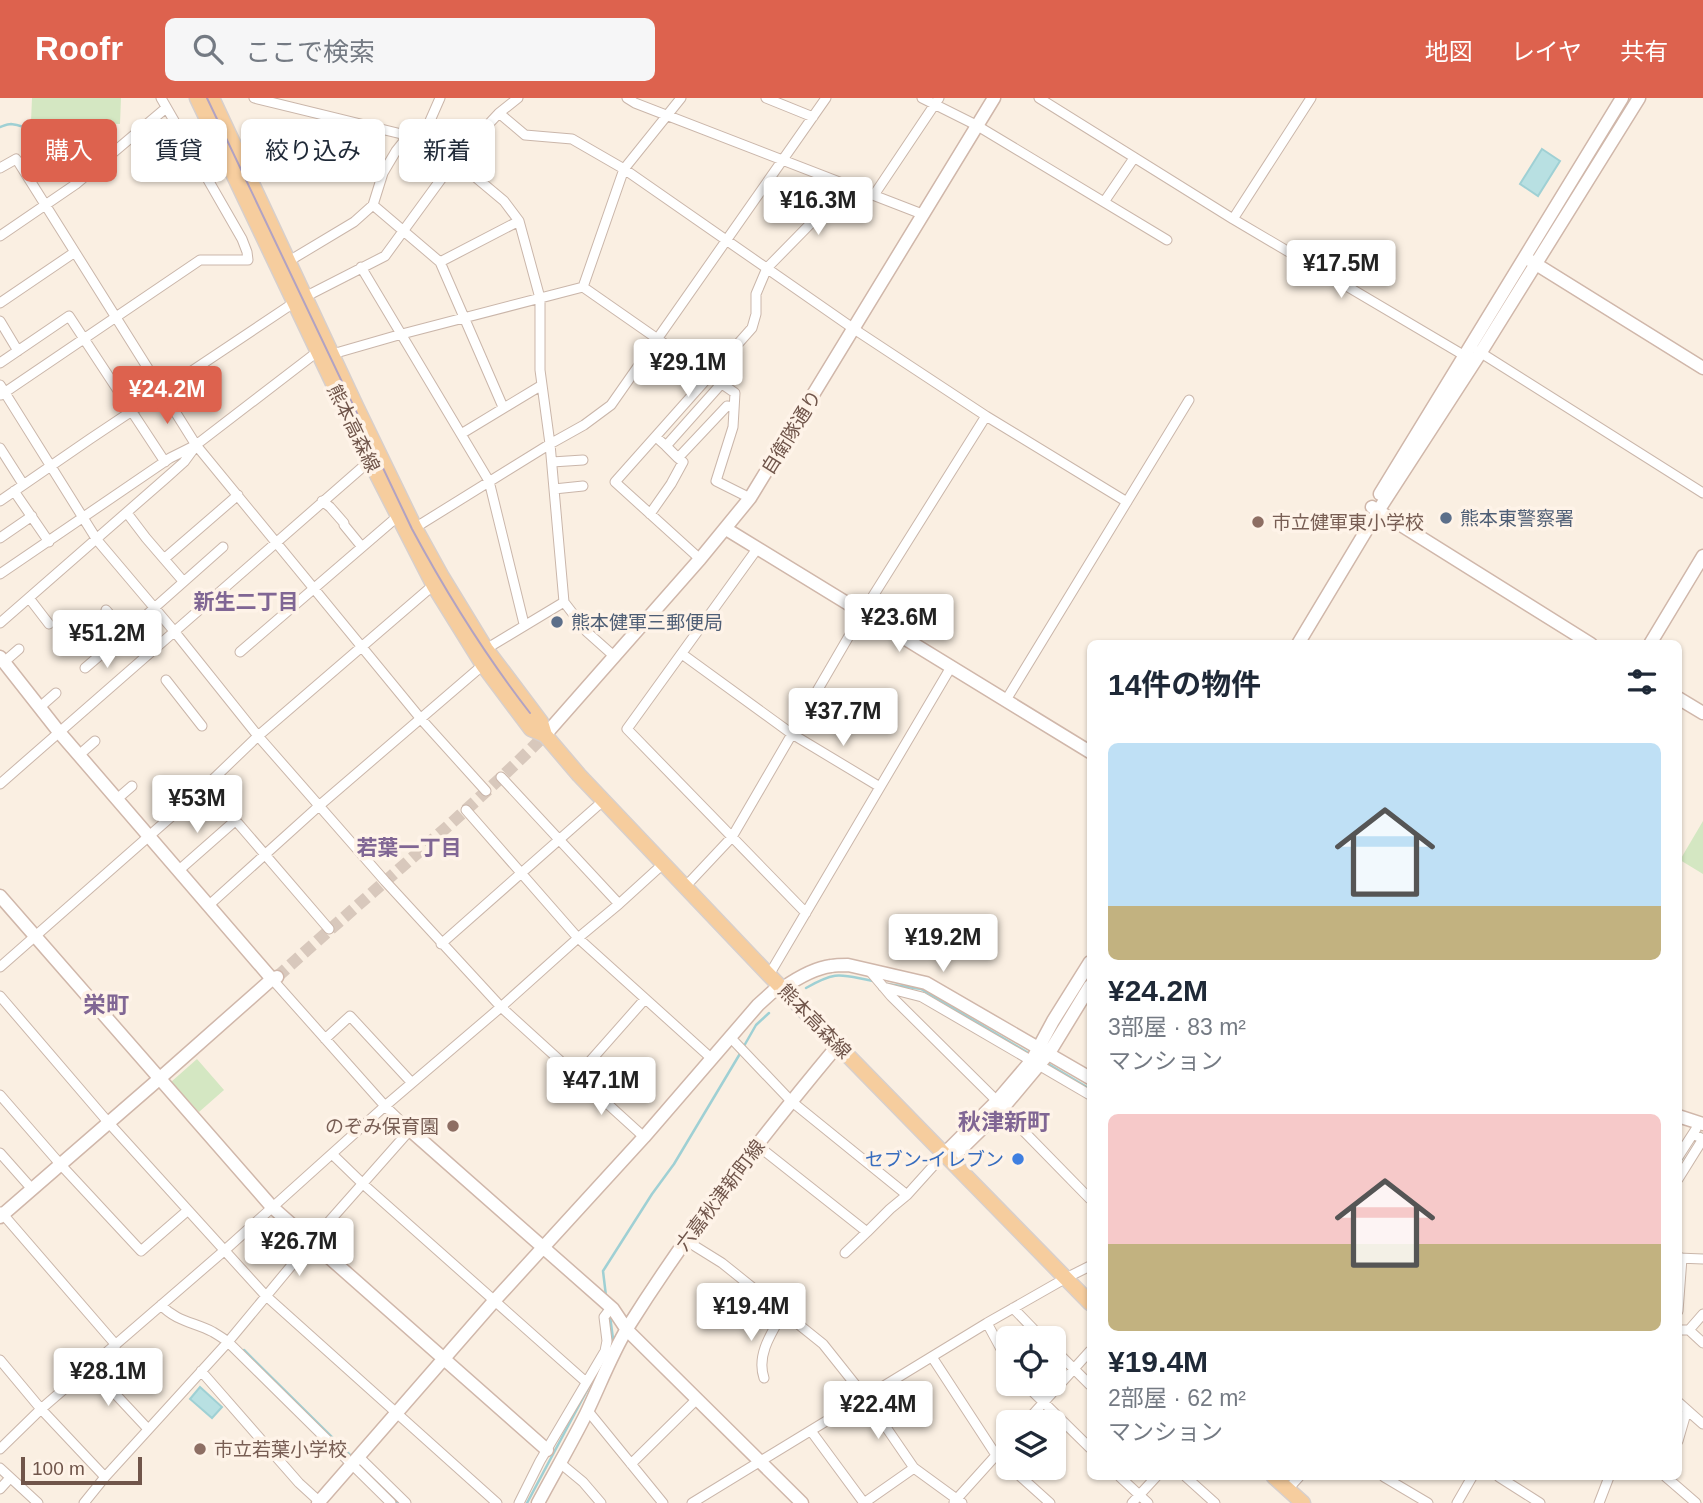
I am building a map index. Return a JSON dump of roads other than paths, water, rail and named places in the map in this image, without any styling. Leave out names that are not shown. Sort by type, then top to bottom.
[{"type":"main road","name":"熊本高森線","points":[[197,98],[300,300],[410,530],[484,665],[531,729],[545,735]]},
{"type":"main road","name":"熊本高森線","points":[[212,98],[289,261],[300,300]]},
{"type":"main road","name":"熊本高森線","points":[[374,456],[397,517],[410,530]]},
{"type":"main road","name":"熊本高森線","points":[[438,581],[541,722],[545,735],[579,775],[777,983],[1087,1300]]},
{"type":"main road","points":[[1277,1480],[1296,1498]]},
{"type":"street","points":[[161,98],[242,239],[248,260],[200,260],[2,391],[97,540],[258,736],[441,944],[501,1007],[644,1137]]},
{"type":"street","points":[[254,98],[399,134]]},
{"type":"street","points":[[431,119],[440,98]]},
{"type":"street","points":[[493,119],[518,98]]},
{"type":"street","points":[[627,98],[922,214]]},
{"type":"street","points":[[583,287],[624,169],[681,98]]},
{"type":"street","points":[[766,98],[813,117]]},
{"type":"street","points":[[410,530],[584,425],[611,405],[826,98]]},
{"type":"street","points":[[922,98],[937,101],[1167,240]]},
{"type":"street","name":"自衛隊通り","points":[[545,735],[726,529],[750,498],[994,98]]},
{"type":"street","points":[[1039,98],[1233,219],[1472,352],[1703,493]]},
{"type":"street","points":[[1233,219],[1311,98]]},
{"type":"street","points":[[1530,260],[1622,98]]},
{"type":"street","points":[[1292,640],[1530,260],[1639,98]]},
{"type":"street","points":[[874,195],[937,101]]},
{"type":"street","points":[[0,236],[46,206],[166,108]]},
{"type":"street","points":[[499,113],[525,135],[572,139],[624,169],[854,329],[986,416],[1127,502]]},
{"type":"street","points":[[289,261],[354,222],[373,205],[383,173],[399,146]]},
{"type":"street","points":[[1104,202],[1134,158]]},
{"type":"street","points":[[0,169],[16,159],[196,445],[421,719],[486,791]]},
{"type":"street","points":[[0,501],[300,300],[385,256],[439,182]]},
{"type":"street","points":[[481,182],[504,201],[519,221],[540,298],[540,370],[552,463],[564,602],[587,632],[615,657]]},
{"type":"street","points":[[700,559],[615,482],[752,328],[756,314],[756,295],[768,268],[821,213],[844,183]]},
{"type":"street","points":[[373,205],[440,262],[503,407]]},
{"type":"street","points":[[440,262],[519,221]]},
{"type":"street","points":[[0,303],[75,252]]},
{"type":"street","points":[[1530,260],[1703,368]]},
{"type":"street","points":[[361,268],[489,481],[524,624]]},
{"type":"street","points":[[0,574],[165,462],[196,445],[325,352],[583,287],[736,393],[733,427],[716,481],[750,498]]},
{"type":"street","points":[[0,363],[69,316],[165,462]]},
{"type":"street","points":[[0,321],[18,351]]},
{"type":"street","points":[[666,446],[722,383]]},
{"type":"street","points":[[461,434],[542,385]]},
{"type":"street","points":[[1006,700],[1189,400]]},
{"type":"street","points":[[678,458],[727,406],[734,407]]},
{"type":"street","points":[[685,887],[732,837],[863,612],[986,416]]},
{"type":"street","points":[[650,514],[671,484],[682,462],[656,437]]},
{"type":"street","points":[[0,623],[184,462],[196,445]]},
{"type":"street","points":[[0,447],[4,464],[23,484]]},
{"type":"street","points":[[0,784],[374,456]]},
{"type":"street","points":[[552,463],[583,460]]},
{"type":"street","points":[[554,489],[583,486]]},
{"type":"street","points":[[15,491],[49,542]]},
{"type":"street","points":[[164,559],[238,495]]},
{"type":"street","points":[[322,501],[337,515],[362,547]]},
{"type":"street","points":[[1300,640],[1375,509]]},
{"type":"street","points":[[1375,509],[1585,640]]},
{"type":"street","points":[[127,513],[183,581]]},
{"type":"street","points":[[0,538],[32,516]]},
{"type":"street","points":[[240,652],[397,517]]},
{"type":"street","points":[[726,529],[1087,750]]},
{"type":"street","points":[[85,668],[223,547]]},
{"type":"street","points":[[757,548],[628,729],[806,913]]},
{"type":"street","points":[[1652,640],[1703,556]]},
{"type":"street","points":[[0,967],[206,786],[258,736],[438,581]]},
{"type":"street","points":[[29,598],[49,624]]},
{"type":"street","points":[[208,906],[320,805],[484,665],[486,649],[564,602]]},
{"type":"street","points":[[106,610],[125,633]]},
{"type":"street","points":[[19,649],[2,659],[59,732],[178,872],[385,1106],[611,1308],[626,1330],[802,1503]]},
{"type":"street","points":[[682,654],[792,734],[880,788]]},
{"type":"street","points":[[201,1371],[299,1483],[320,1503],[495,1300],[644,1137],[777,983],[806,913],[951,667]]},
{"type":"street","points":[[166,680],[202,726]]},
{"type":"street","points":[[40,707],[56,694]]},
{"type":"street","points":[[1682,700],[1703,713]]},
{"type":"street","points":[[79,755],[96,741]]},
{"type":"street","points":[[502,777],[619,904]]},
{"type":"street","points":[[117,799],[132,786]]},
{"type":"street","points":[[206,786],[329,929]]},
{"type":"street","points":[[441,944],[603,801]]},
{"type":"street","points":[[466,810],[578,938],[711,1058]]},
{"type":"street","points":[[178,872],[236,820]]},
{"type":"street","points":[[0,1449],[41,1409],[663,864]]},
{"type":"street","points":[[1,899],[272,1207],[583,1482],[601,1503]]},
{"type":"street","points":[[777,983],[793,981],[829,966],[848,965],[871,973],[926,983],[1040,1056],[1087,1093]]},
{"type":"street","points":[[1040,1056],[1087,968]]},
{"type":"street","points":[[871,973],[1087,1196]]},
{"type":"street","points":[[116,1345],[1,1214],[61,1165],[274,978]]},
{"type":"street","points":[[883,987],[922,997],[1087,1077]]},
{"type":"street","points":[[845,1253],[999,1105],[1040,1056],[1087,989]]},
{"type":"street","points":[[0,996],[108,1122],[265,1295],[498,1503]]},
{"type":"street","points":[[577,1076],[645,999]]},
{"type":"street","points":[[325,1039],[350,1016],[412,1083]]},
{"type":"street","points":[[730,1037],[791,1101],[907,1195]]},
{"type":"street","name":"六嘉秋津新町線","points":[[538,1503],[555,1457],[587,1411],[626,1330],[685,1240],[791,1101],[838,1045]]},
{"type":"street","points":[[0,1095],[141,1251],[187,1211]]},
{"type":"street","points":[[1682,1118],[1700,1125]]},
{"type":"street","points":[[1682,1151],[1700,1125]]},
{"type":"street","points":[[1682,1173],[1703,1139],[1700,1125]]},
{"type":"street","points":[[84,1503],[228,1342],[265,1295],[410,1130]]},
{"type":"street","points":[[757,1145],[867,1232]]},
{"type":"street","points":[[0,1153],[32,1189]]},
{"type":"street","points":[[332,1154],[586,1382]]},
{"type":"street","points":[[685,1240],[722,1263],[822,1344],[866,1398],[914,1468],[957,1502],[996,1455],[932,1357]]},
{"type":"street","points":[[1682,1258],[1703,1259]]},
{"type":"street","points":[[692,1503],[987,1323],[1087,1268]]},
{"type":"street","points":[[161,1305],[178,1319],[213,1332],[228,1342],[406,1503]]},
{"type":"street","points":[[519,1503],[555,1457],[586,1382],[605,1351],[607,1341],[604,1317],[611,1308]]},
{"type":"street","points":[[1013,1308],[1030,1326]]},
{"type":"street","points":[[764,1378],[761,1369],[765,1349],[783,1313]]},
{"type":"street","points":[[1689,1330],[1703,1314]]},
{"type":"street","points":[[987,1323],[996,1340]]},
{"type":"street","points":[[1682,1330],[1689,1330],[1703,1342]]},
{"type":"street","points":[[1037,1410],[1087,1355]]},
{"type":"street","points":[[0,1360],[41,1409],[105,1477]]},
{"type":"street","points":[[1066,1361],[1087,1382]]},
{"type":"street","points":[[90,1367],[148,1429]]},
{"type":"street","points":[[1036,1396],[1087,1443]]},
{"type":"street","points":[[631,1464],[696,1400]]},
{"type":"street","points":[[1682,1406],[1703,1424]]},
{"type":"street","points":[[1682,1427],[1687,1410]]},
{"type":"street","points":[[587,1411],[663,1503]]},
{"type":"street","points":[[811,1431],[864,1503],[914,1468]]},
{"type":"street","points":[[356,1460],[391,1503]]},
{"type":"street","points":[[0,1468],[38,1503]]},
{"type":"street","points":[[0,1489],[10,1478]]},
{"type":"street","points":[[1024,1480],[1050,1503]]},
{"type":"street","points":[[1123,1480],[1148,1503]]},
{"type":"street","points":[[1132,1503],[1153,1480]]},
{"type":"street","points":[[1189,1480],[1215,1503]]},
{"type":"street","points":[[1296,1498],[1299,1480]]},
{"type":"street","points":[[1389,1480],[1428,1503]]},
{"type":"street","points":[[1457,1503],[1470,1480]]},
{"type":"street","points":[[1504,1480],[1540,1503]]},
{"type":"street","points":[[1599,1503],[1608,1480]]},
{"type":"street","points":[[1671,1480],[1696,1503]]},
{"type":"water","points":[[1542,149],[1560,161],[1538,196],[1520,184]]},
{"type":"water","points":[[200,1387],[222,1407],[212,1418],[190,1399]]},
{"type":"waterway","points":[[0,127],[11,124],[21,126]]},
{"type":"waterway","points":[[806,988],[833,976],[873,981]]},
{"type":"waterway","points":[[887,984],[921,989],[1030,1054]]},
{"type":"waterway","points":[[744,1046],[756,1025],[769,1013]]},
{"type":"waterway","points":[[606,1296],[603,1271],[674,1164],[741,1052]]},
{"type":"waterway","points":[[1045,1062],[1087,1087]]},
{"type":"waterway","points":[[610,1316],[613,1339],[610,1347]]},
{"type":"waterway","points":[[244,1350],[351,1456]]},
{"type":"waterway","points":[[527,1503],[592,1381]]},
{"type":"waterway","points":[[358,1463],[398,1503]]},
{"type":"tunnel","points":[[277,977],[446,828],[545,735]]},
{"type":"tram line","points":[[207,98],[412,529],[467,624],[530,713]]},
{"type":"place","name":"熊本東警察署","points":[[1446,518]]},
{"type":"place","name":"市立健軍東小学校","points":[[1258,522]]},
{"type":"place","name":"熊本健軍三郵便局","points":[[557,622]]},
{"type":"place","name":"のぞみ保育園","points":[[453,1126]]},
{"type":"place","name":"セブン-イレブン","points":[[1018,1159]]},
{"type":"place","name":"市立若葉小学校","points":[[200,1449]]},
{"type":"district","name":"新生二丁目","points":[[246,602]]},
{"type":"district","name":"若葉一丁目","points":[[409,848]]},
{"type":"district","name":"栄町","points":[[106,1005]]},
{"type":"district","name":"秋津新町","points":[[1004,1122]]}]
